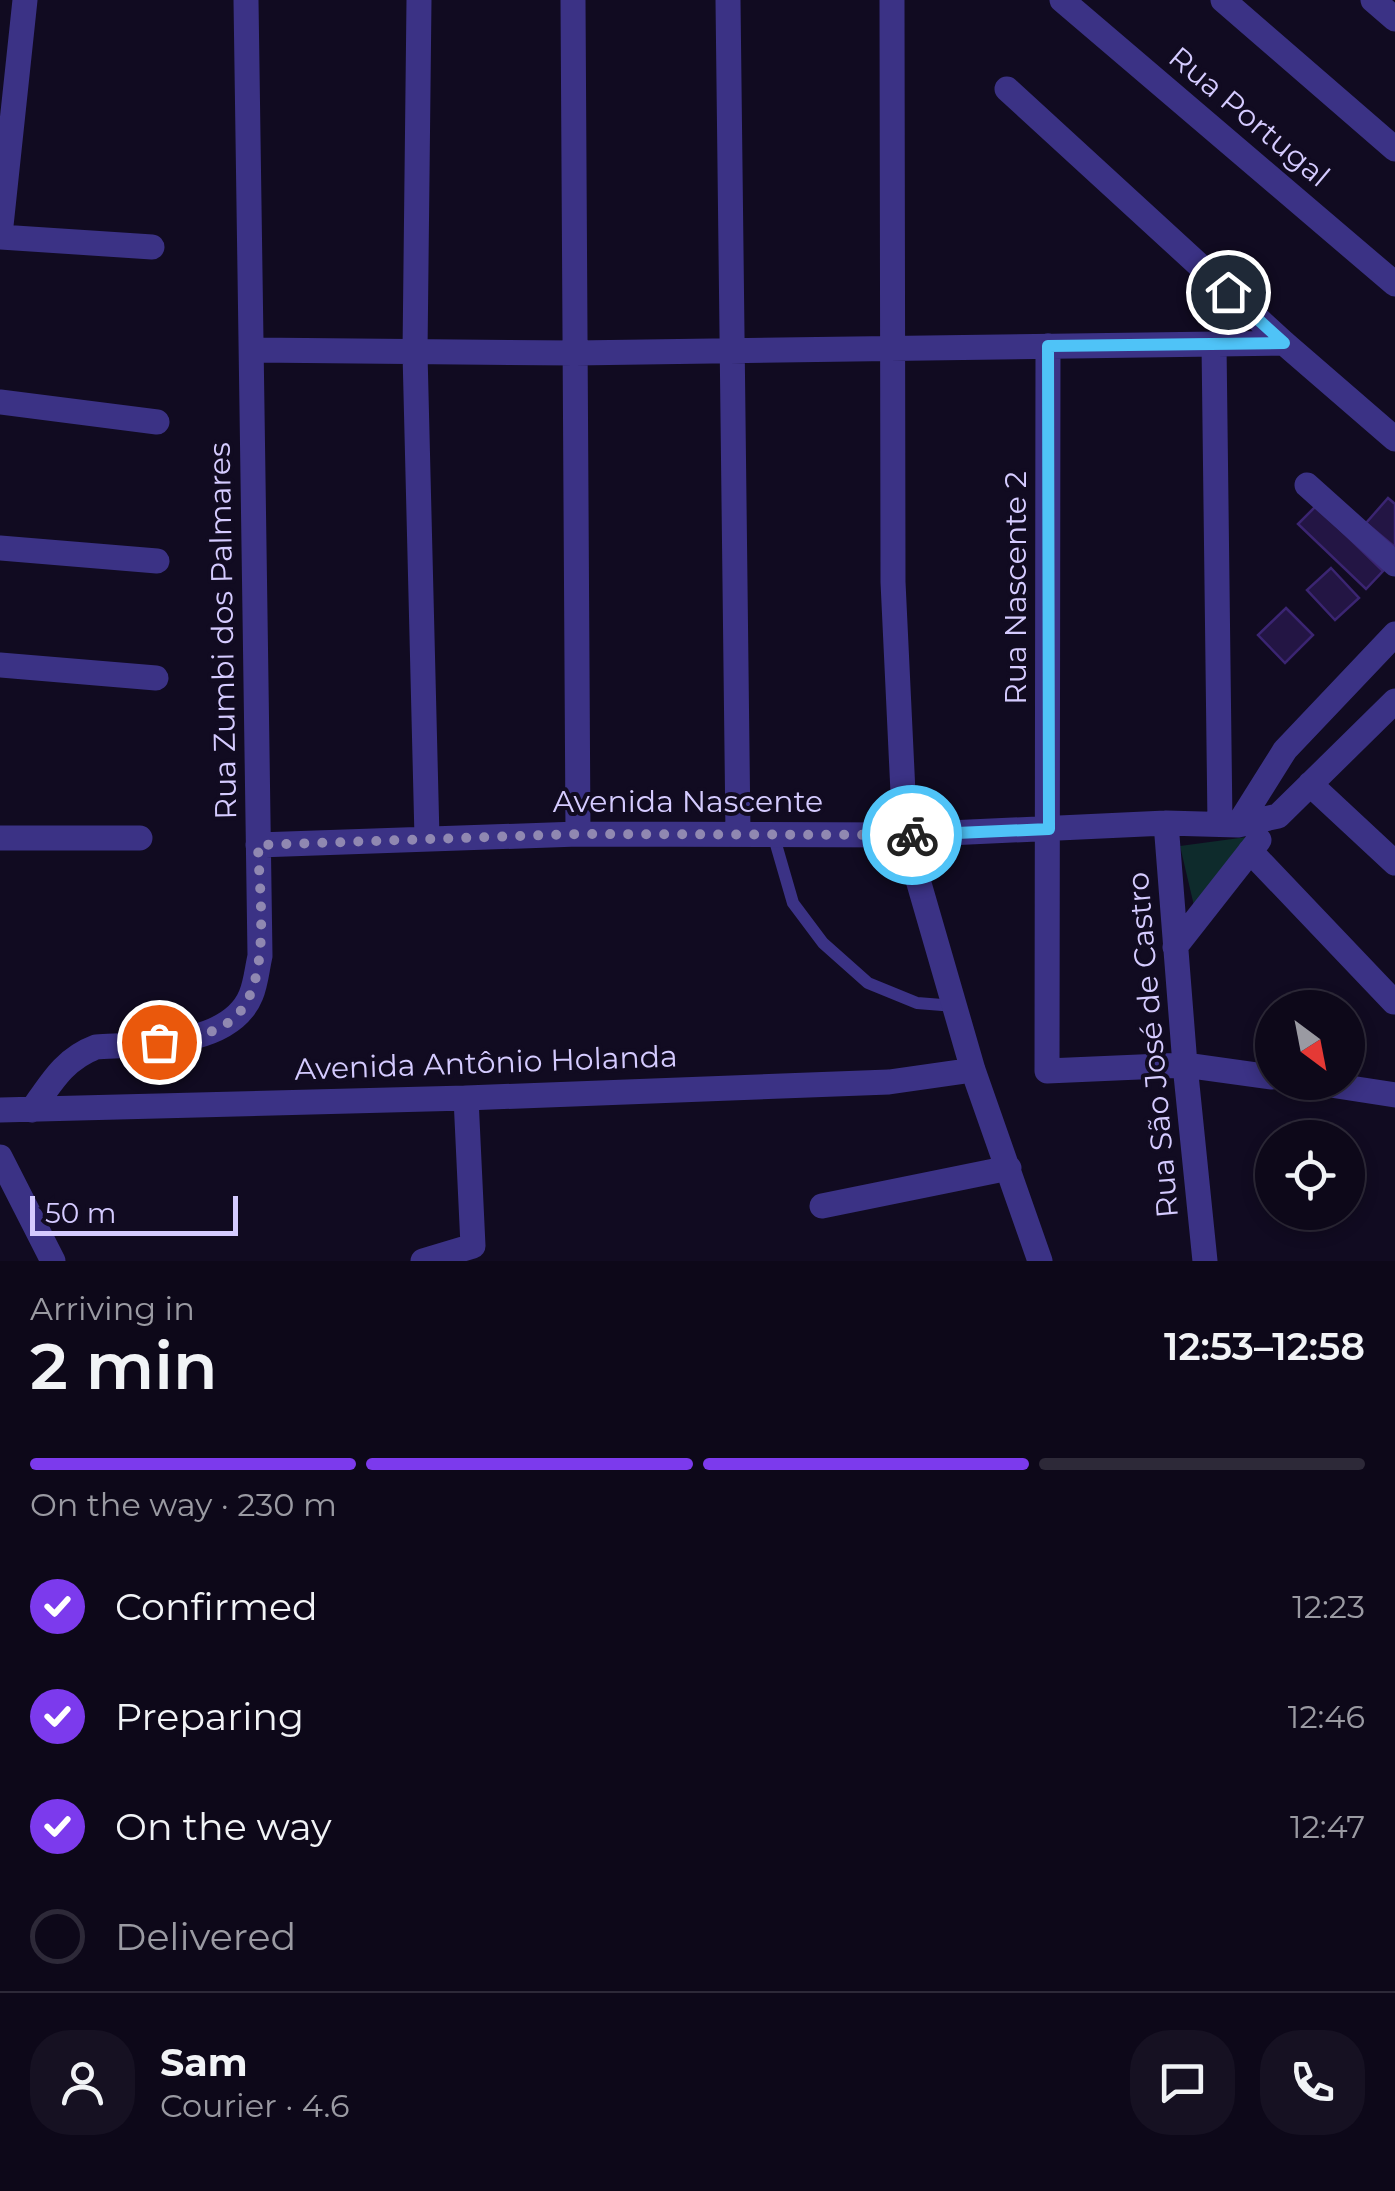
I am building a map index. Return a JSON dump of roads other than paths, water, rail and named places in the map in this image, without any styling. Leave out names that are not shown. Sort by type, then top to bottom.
[{"type":"street","points":[[25,0],[0,236],[152,247]]},
{"type":"street","name":"Rua Zumbi dos Palmares","points":[[32,1110],[61,1068],[82,1053],[96,1048],[198,1037],[233,1020],[251,996],[260,956],[246,0]]},
{"type":"street","points":[[419,0],[415,353],[427,838]]},
{"type":"street","points":[[574,0],[578,834]]},
{"type":"street","points":[[728,0],[738,834]]},
{"type":"street","points":[[892,0],[894,582],[905,835],[973,1070],[1040,1261]]},
{"type":"street","name":"Rua Portugal","points":[[1062,0],[1395,284]]},
{"type":"street","points":[[1223,0],[1395,150]]},
{"type":"street","points":[[1373,0],[1395,19]]},
{"type":"street","points":[[1006,89],[1395,439]]},
{"type":"street","points":[[252,350],[575,354],[1284,343]]},
{"type":"street","points":[[1214,344],[1229,824]]},
{"type":"street","name":"Rua Nascente 2","points":[[1048,346],[1046,1071],[1185,1064]]},
{"type":"street","points":[[0,402],[157,422]]},
{"type":"street","points":[[1307,485],[1395,564]]},
{"type":"street","points":[[0,548],[157,561]]},
{"type":"street","points":[[1229,824],[1285,750],[1395,634]]},
{"type":"street","points":[[0,666],[156,678]]},
{"type":"street","points":[[1175,948],[1278,816],[1394,704]]},
{"type":"street","points":[[1310,784],[1395,863]]},
{"type":"street","name":"Avenida Nascente","points":[[258,845],[578,834],[905,835],[1166,823],[1229,824],[1278,816]]},
{"type":"street","name":"Rua São José de Castro","points":[[1166,823],[1205,1261]]},
{"type":"street","points":[[0,838],[140,838]]},
{"type":"street","points":[[1250,852],[1394,1002]]},
{"type":"street","points":[[1185,1064],[1255,1074]]},
{"type":"street","name":"Avenida Antônio Holanda","points":[[0,1110],[889,1082],[973,1070]]},
{"type":"street","points":[[1365,1090],[1395,1095]]},
{"type":"street","points":[[423,1261],[474,1246],[466,1098]]},
{"type":"street","points":[[0,1157],[53,1261]]},
{"type":"street","points":[[822,1206],[1010,1168]]},
{"type":"lane","points":[[773,834],[794,904],[823,943],[868,983],[917,1003],[955,1006]]}]
